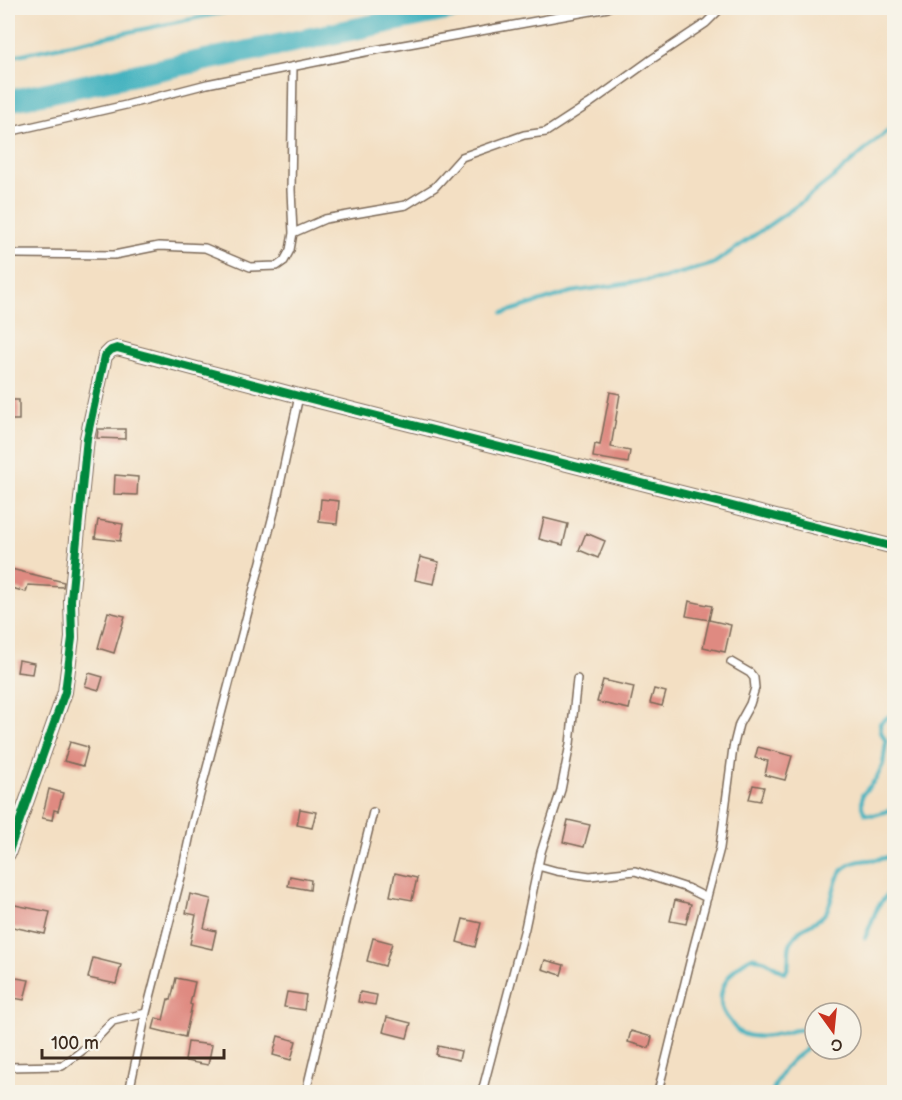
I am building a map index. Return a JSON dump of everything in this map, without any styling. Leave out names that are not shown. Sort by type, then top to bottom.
[{"type":"street","points":[[8,854],[64,692],[72,638],[71,600],[87,438],[105,356],[111,350],[117,348],[894,547]]},
{"type":"lane","points":[[8,132],[207,84],[381,49],[608,8]]},
{"type":"lane","points":[[293,233],[325,219],[406,205],[435,187],[462,157],[524,135],[546,132],[706,23],[721,8]]},
{"type":"lane","points":[[8,253],[114,255],[159,246],[205,248],[250,267],[277,266],[284,261],[290,250],[293,233],[291,190],[293,67]]},
{"type":"lane","points":[[129,1092],[192,825],[274,512],[299,396]]},
{"type":"lane","points":[[658,1092],[693,946],[720,848],[733,748],[739,724],[750,704],[755,688],[754,678],[750,673],[731,662]]},
{"type":"lane","points":[[482,1092],[525,928],[541,852],[561,790],[570,744],[577,679]]},
{"type":"lane","points":[[306,1092],[373,812]]},
{"type":"lane","points":[[538,866],[590,876],[635,871],[687,888],[708,898]]},
{"type":"lane","points":[[8,1067],[62,1066],[92,1043],[113,1021],[146,1013]]},
{"type":"building","points":[[610,392],[620,394],[611,447],[630,451],[628,463],[593,457],[595,444],[600,445]]},
{"type":"building","points":[[8,400],[19,400],[19,420],[9,420]]},
{"type":"building","points":[[98,429],[125,429],[125,439],[97,438]]},
{"type":"building","points":[[115,475],[138,477],[137,495],[114,494]]},
{"type":"building","points":[[321,499],[339,501],[337,524],[319,522]]},
{"type":"building","points":[[544,518],[568,524],[563,545],[539,539]]},
{"type":"building","points":[[98,520],[123,524],[120,541],[95,538]]},
{"type":"building","points":[[586,533],[605,541],[598,558],[579,550]]},
{"type":"building","points":[[420,557],[439,562],[434,584],[415,580]]},
{"type":"building","points":[[11,569],[64,582],[63,587],[28,585],[26,592],[8,587]]},
{"type":"building","points":[[689,601],[712,606],[709,620],[686,616]]},
{"type":"building","points":[[108,612],[125,616],[114,653],[98,648]]},
{"type":"building","points":[[709,620],[731,625],[725,652],[703,647]]},
{"type":"building","points":[[19,660],[34,663],[32,674],[17,672]]},
{"type":"building","points":[[89,673],[103,677],[99,690],[85,686]]},
{"type":"building","points":[[603,680],[634,687],[629,709],[597,702]]},
{"type":"building","points":[[654,689],[666,692],[662,706],[650,703]]},
{"type":"building","points":[[70,742],[88,747],[83,766],[64,761]]},
{"type":"building","points":[[758,747],[792,756],[785,780],[765,775],[768,761],[755,758]]},
{"type":"building","points":[[753,785],[764,787],[760,801],[749,799]]},
{"type":"building","points":[[49,789],[63,793],[58,811],[54,810],[52,820],[42,818]]},
{"type":"building","points":[[300,809],[316,812],[312,828],[297,825]]},
{"type":"building","points":[[568,820],[590,825],[584,847],[563,842]]},
{"type":"building","points":[[395,873],[417,878],[412,900],[390,896]]},
{"type":"building","points":[[290,876],[311,880],[310,890],[288,886]]},
{"type":"building","points":[[190,894],[211,899],[204,928],[216,931],[212,949],[190,944],[196,915],[186,913]]},
{"type":"building","points":[[675,900],[691,904],[686,924],[670,921]]},
{"type":"building","points":[[10,904],[50,912],[45,934],[8,926]]},
{"type":"building","points":[[463,919],[481,923],[475,947],[457,942]]},
{"type":"building","points":[[373,938],[392,943],[385,966],[367,961]]},
{"type":"building","points":[[93,958],[121,965],[116,984],[88,978]]},
{"type":"building","points":[[545,960],[564,965],[561,975],[542,969]]},
{"type":"building","points":[[10,977],[29,980],[24,1000],[8,997]]},
{"type":"building","points":[[176,978],[195,982],[185,1037],[153,1029],[156,1018],[163,1020]]},
{"type":"building","points":[[287,992],[306,995],[304,1010],[284,1007]]},
{"type":"building","points":[[360,992],[377,995],[375,1005],[358,1002]]},
{"type":"building","points":[[387,1017],[411,1023],[407,1038],[383,1032]]},
{"type":"building","points":[[631,1031],[652,1037],[649,1048],[628,1042]]},
{"type":"building","points":[[278,1036],[296,1041],[291,1060],[273,1055]]},
{"type":"building","points":[[188,1042],[212,1045],[208,1065],[185,1061]]},
{"type":"building","points":[[438,1046],[461,1051],[459,1060],[436,1055]]},
{"type":"waterway","points":[[8,57],[245,8]]},
{"type":"waterway","points":[[8,101],[456,8]]},
{"type":"waterway","points":[[503,313],[571,292],[663,278],[713,264],[798,205],[894,125]]},
{"type":"waterway","points":[[894,717],[889,716],[880,723],[886,742],[883,764],[876,779],[862,795],[862,807],[865,814],[874,815],[894,809]]},
{"type":"waterway","points":[[772,1092],[785,1068],[806,1050],[808,1038],[803,1030],[762,1037],[741,1033],[724,1012],[721,1003],[724,985],[735,969],[752,957],[766,961],[785,973],[791,942],[799,931],[826,912],[841,872],[851,864],[882,859],[894,854]]},
{"type":"waterway","points":[[865,938],[878,906],[894,886]]},
{"type":"cycle path","points":[[8,854],[65,692],[72,638],[71,600],[87,438],[105,356],[111,350],[117,348],[894,547]]}]
